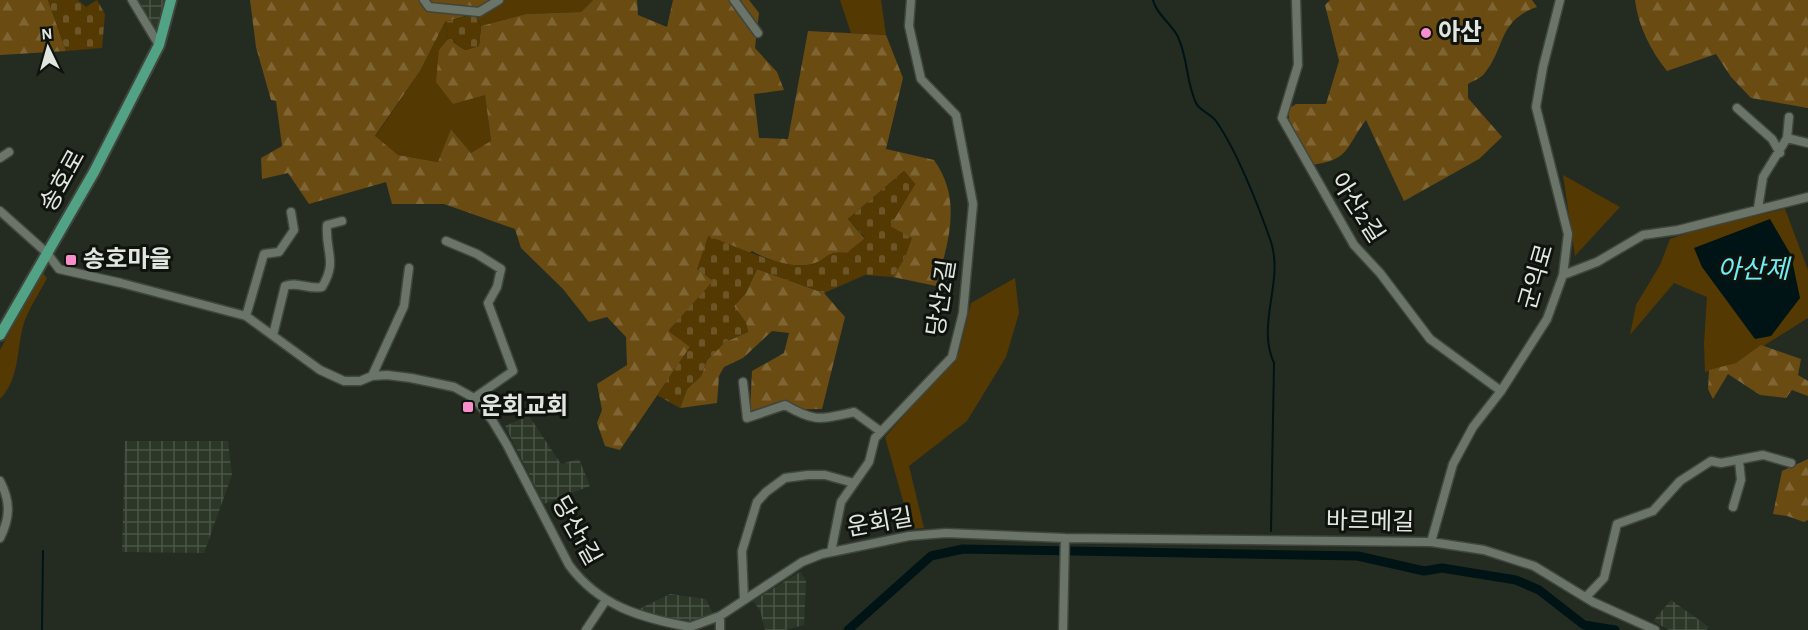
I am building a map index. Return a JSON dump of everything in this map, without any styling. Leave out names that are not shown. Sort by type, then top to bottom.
[{"type":"main road","name":"송호로","points":[[0,335],[94,172],[159,45],[171,0]]},
{"type":"street","points":[[132,0],[159,45]]},
{"type":"street","points":[[424,0],[429,7],[479,12],[499,0]]},
{"type":"street","points":[[734,0],[758,33]]},
{"type":"street","name":"당산2길","points":[[831,552],[841,502],[869,462],[875,438],[952,357],[963,314],[974,204],[956,115],[921,79],[909,26],[911,0]]},
{"type":"street","name":"아산2길","points":[[1296,0],[1298,65],[1282,118],[1354,245],[1380,273],[1430,339],[1500,391]]},
{"type":"street","name":"군익로","points":[[1431,543],[1453,464],[1473,427],[1547,320],[1563,275],[1568,234],[1536,106],[1560,0]]},
{"type":"street","points":[[1737,108],[1772,139],[1780,153]]},
{"type":"street","points":[[1758,208],[1763,177],[1780,153],[1787,138],[1789,117]]},
{"type":"street","points":[[1787,138],[1808,143]]},
{"type":"street","points":[[0,158],[9,152]]},
{"type":"street","points":[[1563,275],[1597,261],[1643,235],[1678,230],[1808,197]]},
{"type":"street","name":"당산1길","points":[[0,211],[47,253],[58,269],[246,316],[320,370],[344,381],[360,381],[372,376],[432,381],[454,387],[474,398],[492,420],[507,445],[569,565],[588,589],[635,613],[689,628]]},
{"type":"street","points":[[246,316],[264,254],[279,252],[294,230],[291,212]]},
{"type":"street","points":[[273,334],[285,286],[291,284],[314,289],[322,287],[330,274],[332,260],[327,225],[342,221]]},
{"type":"street","points":[[446,242],[477,254],[501,269],[497,287],[488,303],[513,371],[474,398]]},
{"type":"street","points":[[372,376],[404,306],[409,268]]},
{"type":"street","points":[[743,382],[747,418],[785,405],[807,417],[818,419],[854,412],[880,431]]},
{"type":"street","points":[[1586,597],[1604,578],[1617,524],[1653,511],[1680,482],[1711,461],[1739,460],[1763,455],[1791,463]]},
{"type":"street","points":[[1733,507],[1741,480],[1739,460]]},
{"type":"street","points":[[744,600],[742,551],[757,502],[766,492],[785,478],[802,475],[825,475],[854,483]]},
{"type":"street","points":[[0,538],[9,521],[7,494],[1,485]]},
{"type":"street","name":"운회길","points":[[689,628],[720,616],[802,562],[831,552],[909,536],[946,533],[1064,540]]},
{"type":"street","points":[[1063,630],[1064,540]]},
{"type":"street","name":"바르메길","points":[[1064,540],[1431,543],[1484,550],[1534,566],[1586,597],[1655,630]]},
{"type":"street","points":[[586,630],[606,600]]},
{"type":"street","points":[[720,616],[720,630]]},
{"type":"shaded area","points":[[133,0],[165,0],[159,34],[154,34],[140,22]]},
{"type":"shaded area","points":[[529,416],[561,464],[579,459],[590,486],[544,504],[505,426]]},
{"type":"shaded area","points":[[125,441],[228,441],[232,475],[204,553],[122,552]]},
{"type":"shaded area","points":[[800,572],[806,580],[804,625],[785,630],[765,630],[760,610],[753,601]]},
{"type":"shaded area","points":[[670,594],[706,599],[713,614],[690,621],[664,618],[639,609]]},
{"type":"shaded area","points":[[1671,600],[1709,627],[1706,630],[1669,630],[1653,621]]},
{"type":"green space","points":[[0,0],[48,0],[66,51],[0,55]]},
{"type":"green space","points":[[48,0],[78,0],[86,7],[97,0],[105,14],[102,48],[66,51]]},
{"type":"green space","points":[[250,0],[503,0],[495,7],[445,22],[420,71],[375,136],[398,155],[438,162],[451,129],[471,153],[491,141],[485,95],[453,104],[436,82],[439,50],[448,39],[465,50],[479,46],[481,26],[526,14],[581,12],[593,0],[637,0],[638,15],[667,27],[673,0],[749,0],[759,13],[755,48],[777,72],[784,90],[754,94],[759,138],[788,139],[808,31],[886,35],[903,78],[886,149],[934,160],[943,175],[951,206],[945,254],[936,286],[893,277],[906,255],[890,226],[915,184],[904,171],[848,219],[865,239],[847,253],[834,253],[817,262],[797,265],[765,258],[752,251],[713,281],[690,347],[620,450],[605,446],[597,423],[602,410],[597,384],[627,365],[626,337],[607,317],[589,322],[563,289],[521,248],[515,229],[444,204],[392,204],[386,182],[309,204],[288,173],[262,179],[261,158],[282,146],[276,101],[271,100],[256,47]]},
{"type":"green space","points":[[503,0],[593,0],[581,12],[526,14],[481,26],[474,14]]},
{"type":"green space","points":[[840,0],[881,0],[886,35],[851,33]]},
{"type":"green space","points":[[1330,0],[1532,0],[1537,7],[1524,13],[1508,27],[1496,55],[1484,74],[1468,84],[1468,98],[1502,137],[1479,159],[1404,201],[1366,120],[1340,156],[1324,163],[1311,165],[1290,127],[1288,109],[1296,104],[1326,104],[1339,61],[1325,5]]},
{"type":"green space","points":[[1635,0],[1808,0],[1808,108],[1751,98],[1731,77],[1716,54],[1667,71],[1646,38]]},
{"type":"green space","points":[[474,14],[481,26],[479,46],[465,50],[448,39],[445,22]]},
{"type":"green space","points":[[445,22],[448,39],[439,51],[485,94],[491,142],[471,153],[451,129],[439,162],[398,155],[375,137],[420,71]]},
{"type":"green space","points":[[904,171],[915,184],[890,226],[912,238],[906,255],[893,277],[865,275],[824,293],[757,269],[745,294],[734,306],[746,323],[748,332],[725,342],[707,360],[701,376],[687,389],[680,408],[657,395],[690,347],[668,331],[713,281],[697,269],[708,236],[760,256],[789,264],[812,264],[830,254],[847,253],[865,238],[848,219]]},
{"type":"green space","points":[[1563,175],[1620,207],[1575,256]]},
{"type":"green space","points":[[1785,209],[1808,270],[1808,318],[1736,363],[1705,372],[1707,297],[1674,283],[1630,335],[1636,305],[1660,265],[1670,239],[1702,228]]},
{"type":"green space","points":[[757,269],[824,293],[845,317],[822,409],[750,410],[752,371],[784,353],[789,333],[772,331],[743,358],[724,367],[719,376],[717,403],[680,408],[687,389],[701,376],[707,360],[725,342],[748,332],[746,323],[734,306],[745,294]]},
{"type":"green space","points":[[42,272],[47,278],[25,320],[12,381],[0,399],[0,350]]},
{"type":"green space","points":[[1015,278],[1019,313],[1006,357],[967,421],[909,466],[924,528],[911,529],[885,437],[959,352],[971,303]]},
{"type":"green space","points":[[1761,345],[1801,359],[1798,375],[1808,381],[1808,396],[1792,390],[1786,398],[1760,395],[1728,374],[1713,399],[1708,389],[1709,370],[1736,363]]},
{"type":"green space","points":[[1808,459],[1808,520],[1804,522],[1773,514],[1782,471]]},
{"type":"water","name":"아산제","points":[[1770,219],[1791,255],[1800,298],[1771,336],[1755,339],[1702,267],[1694,248]]},
{"type":"waterway","points":[[1153,0],[1157,10],[1178,37],[1196,103],[1216,121],[1224,133],[1254,196],[1271,242],[1274,257],[1268,333],[1269,348],[1274,363],[1271,531]]},
{"type":"waterway","points":[[848,630],[931,556],[963,549],[1358,556],[1424,571],[1442,568],[1516,580],[1539,590],[1584,625],[1615,630]]},
{"type":"waterway","points":[[42,630],[43,551]]},
{"type":"place","name":"아산","points":[[1426,33]]},
{"type":"place","name":"송호마을","points":[[71,260]]},
{"type":"place","name":"운회교회","points":[[468,407]]}]
